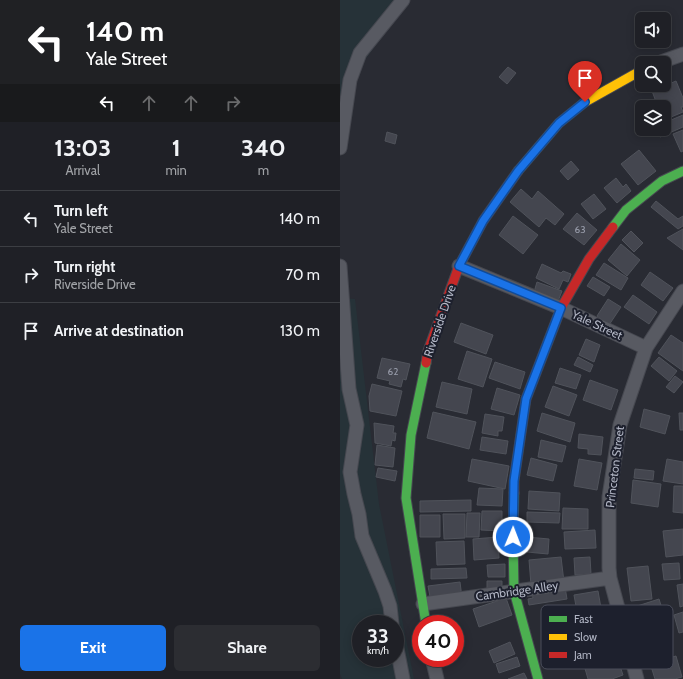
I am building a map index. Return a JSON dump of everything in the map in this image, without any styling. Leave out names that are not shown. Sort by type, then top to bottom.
[{"type":"street","points":[[340,148],[350,80],[360,53],[403,0]]},
{"type":"street","points":[[671,58],[683,54]]},
{"type":"street","name":"Riverside Drive","points":[[425,615],[406,498],[411,435],[428,351],[459,266],[483,221],[518,171],[559,123],[585,102],[635,74]]},
{"type":"street","points":[[538,679],[514,591],[514,481],[526,399],[561,308],[589,258],[626,210],[662,181],[683,171]]},
{"type":"street","points":[[340,266],[349,389],[357,425],[350,472],[362,536],[385,591],[390,606],[391,615]]},
{"type":"street","name":"Yale Street","points":[[459,266],[561,308],[646,348]]},
{"type":"street","name":"Princeton Street","points":[[617,605],[610,578],[610,497],[620,425],[646,348],[683,291]]},
{"type":"street","name":"Cambridge Alley","points":[[423,604],[610,578]]},
{"type":"street","points":[[401,667],[403,679]]},
{"type":"street","points":[[434,667],[437,679]]},
{"type":"street","name":"Princeton Street","points":[[634,669],[637,679]]},
{"type":"shaded area","points":[[340,0],[410,0],[364,61],[352,83],[340,118]]},
{"type":"shaded area","points":[[340,298],[355,299],[379,504],[401,615],[352,615],[352,667],[404,667],[404,629],[414,679],[342,679],[340,674]]},
{"type":"building","points":[[508,67],[516,73],[507,84],[499,77]]},
{"type":"building","points":[[676,81],[683,98],[683,107],[681,107],[683,112],[671,117],[671,100],[655,100],[652,92],[671,92],[671,83]]},
{"type":"building","points":[[683,115],[683,127],[671,132],[671,120]]},
{"type":"building","points":[[683,130],[683,151],[681,152],[673,134]]},
{"type":"building","points":[[387,132],[397,135],[395,144],[385,141]]},
{"type":"building","points":[[639,150],[656,171],[638,185],[621,164]]},
{"type":"building","points":[[571,161],[579,170],[568,180],[560,171]]},
{"type":"building","points":[[616,178],[623,187],[626,184],[631,191],[617,203],[604,188]]},
{"type":"building","points":[[521,189],[532,199],[538,191],[564,214],[555,225],[546,218],[539,227],[510,202]]},
{"type":"building","points":[[594,194],[606,209],[593,219],[581,204]]},
{"type":"building","points":[[656,201],[678,219],[683,216],[683,226],[678,229],[651,207]]},
{"type":"building","points":[[577,213],[597,230],[584,245],[563,229]]},
{"type":"building","points":[[513,216],[538,235],[523,254],[499,235]]},
{"type":"building","points":[[683,229],[683,250],[667,238]]},
{"type":"building","points":[[631,231],[643,243],[634,252],[622,240]]},
{"type":"building","points":[[621,244],[640,260],[627,276],[608,260]]},
{"type":"building","points":[[604,263],[628,278],[621,290],[596,275]]},
{"type":"building","points":[[542,264],[561,273],[563,271],[571,274],[568,282],[563,280],[559,289],[536,278]]},
{"type":"building","points":[[650,272],[673,288],[663,301],[641,285]]},
{"type":"building","points":[[593,277],[610,287],[604,296],[587,286]]},
{"type":"building","points":[[537,282],[562,291],[558,301],[534,292]]},
{"type":"building","points":[[633,295],[657,312],[649,324],[624,307]]},
{"type":"building","points":[[608,299],[621,307],[609,325],[597,316]]},
{"type":"building","points":[[461,323],[493,335],[486,354],[454,342]]},
{"type":"building","points":[[671,335],[683,343],[683,371],[658,353]]},
{"type":"building","points":[[586,339],[600,345],[594,362],[579,355]]},
{"type":"building","points":[[467,351],[492,359],[483,387],[458,379]]},
{"type":"building","points":[[578,357],[593,365],[590,372],[574,365]]},
{"type":"building","points":[[659,357],[677,371],[669,381],[651,366]]},
{"type":"building","points":[[382,358],[410,364],[406,380],[403,379],[401,387],[389,384],[390,381],[377,378]]},
{"type":"building","points":[[495,362],[525,372],[520,389],[489,378]]},
{"type":"building","points":[[560,368],[581,375],[576,389],[555,383]]},
{"type":"building","points":[[675,376],[683,382],[674,393],[666,387]]},
{"type":"building","points":[[590,380],[618,390],[611,410],[583,400]]},
{"type":"building","points":[[442,382],[472,389],[467,414],[436,407]]},
{"type":"building","points":[[372,384],[402,391],[396,416],[370,411],[369,396]]},
{"type":"building","points":[[553,386],[577,395],[569,416],[545,407]]},
{"type":"building","points":[[497,388],[520,395],[514,415],[491,409]]},
{"type":"building","points":[[644,409],[670,416],[665,434],[640,427]]},
{"type":"building","points":[[433,412],[476,422],[469,449],[427,438]]},
{"type":"building","points":[[542,413],[575,423],[570,442],[537,431]]},
{"type":"building","points":[[679,413],[683,413],[683,430],[680,430]]},
{"type":"building","points":[[485,414],[504,417],[502,431],[498,431],[498,436],[482,433]]},
{"type":"building","points":[[374,423],[394,426],[393,433],[396,433],[395,441],[392,440],[391,446],[375,443]]},
{"type":"building","points":[[579,434],[603,437],[601,455],[588,454],[588,449],[578,448]]},
{"type":"building","points":[[482,437],[508,441],[506,454],[480,450]]},
{"type":"building","points":[[541,440],[566,446],[562,462],[538,457]]},
{"type":"building","points":[[377,445],[395,448],[393,467],[375,465]]},
{"type":"building","points":[[531,458],[557,465],[553,481],[527,475]]},
{"type":"building","points":[[472,459],[509,466],[505,489],[468,481]]},
{"type":"building","points":[[579,459],[602,463],[597,490],[574,486]]},
{"type":"building","points":[[667,459],[683,462],[683,484],[663,481]]},
{"type":"building","points":[[378,468],[397,471],[395,481],[376,477]]},
{"type":"building","points":[[635,469],[654,471],[653,480],[634,478]]},
{"type":"building","points":[[633,480],[661,484],[658,507],[631,503]]},
{"type":"building","points":[[674,486],[683,486],[683,513],[673,512]]},
{"type":"building","points":[[479,488],[503,489],[502,506],[477,505]]},
{"type":"building","points":[[529,491],[560,493],[559,511],[528,509]]},
{"type":"building","points":[[471,500],[471,511],[420,512],[420,501]]},
{"type":"building","points":[[563,508],[588,509],[588,529],[562,529]]},
{"type":"building","points":[[482,511],[502,511],[502,531],[481,530]]},
{"type":"building","points":[[527,512],[560,513],[559,523],[527,522]]},
{"type":"building","points":[[467,513],[480,513],[479,537],[466,537]]},
{"type":"building","points":[[443,514],[465,514],[465,538],[444,539]]},
{"type":"building","points":[[420,515],[440,515],[440,537],[420,537]]},
{"type":"building","points":[[683,529],[683,555],[666,557],[663,531]]},
{"type":"building","points":[[595,530],[596,548],[565,549],[564,532]]},
{"type":"building","points":[[498,537],[499,558],[474,560],[473,539]]},
{"type":"building","points":[[527,537],[549,539],[548,554],[527,552]]},
{"type":"building","points":[[464,541],[465,564],[437,565],[436,542]]},
{"type":"building","points":[[561,557],[564,582],[531,585],[529,560]]},
{"type":"building","points":[[590,557],[591,574],[575,575],[574,558]]},
{"type":"building","points":[[679,563],[680,579],[664,580],[662,564]]},
{"type":"building","points":[[505,564],[505,577],[488,577],[487,565]]},
{"type":"building","points":[[648,566],[652,599],[631,601],[627,568]]},
{"type":"building","points":[[466,568],[467,578],[431,579],[431,569]]},
{"type":"building","points":[[487,581],[502,581],[502,591],[487,591]]},
{"type":"building","points":[[460,582],[462,598],[431,602],[428,586]]},
{"type":"building","points":[[683,584],[683,606],[680,607],[677,585]]},
{"type":"building","points":[[565,587],[567,599],[529,605],[528,599],[533,598],[532,592]]},
{"type":"building","points":[[598,591],[600,605],[576,605],[574,595]]},
{"type":"building","points":[[506,598],[512,615],[479,627],[473,609]]},
{"type":"building","points":[[659,599],[661,605],[640,605]]},
{"type":"building","points":[[683,612],[683,632],[679,633],[674,615]]},
{"type":"building","points":[[510,642],[515,654],[494,663],[489,651]]},
{"type":"building","points":[[676,656],[682,677],[675,679],[655,679],[652,669],[673,669],[673,657]]},
{"type":"building","points":[[517,657],[520,666],[499,673],[496,664]]},
{"type":"building","points":[[585,669],[621,669],[623,675],[612,679],[588,679]]},
{"type":"building","points":[[524,673],[527,679],[508,679]]},
{"type":"traffic: fast","points":[[613,227],[626,210],[662,181],[683,171]]},
{"type":"traffic: fast","points":[[425,615],[406,498],[411,435],[426,363]]},
{"type":"traffic: fast","points":[[514,493],[514,591],[538,679]]},
{"type":"traffic: slow","points":[[518,171],[559,123],[585,102],[635,74]]},
{"type":"traffic: jam","points":[[426,363],[428,351],[459,266],[483,221],[518,171]]},
{"type":"traffic: jam","points":[[514,493],[514,481],[526,399],[561,308],[589,259],[613,227]]},
{"type":"route","points":[[513,537],[514,481],[526,399],[561,308],[459,266],[483,221],[518,171],[559,123],[585,102]]}]
